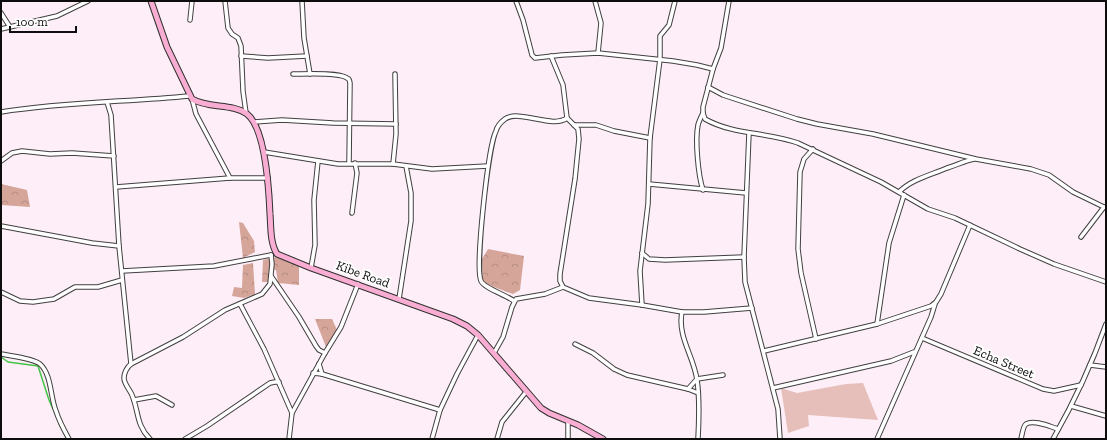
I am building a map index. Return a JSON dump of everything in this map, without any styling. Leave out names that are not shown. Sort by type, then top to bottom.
[{"type":"street","points":[[1,29],[57,16],[88,1]]},
{"type":"street","points":[[152,1],[168,47],[196,114],[230,178]]},
{"type":"street","points":[[190,20],[192,1]]},
{"type":"street","points":[[225,1],[228,28],[240,42],[246,113]]},
{"type":"street","points":[[302,1],[304,38],[310,74]]},
{"type":"street","points":[[516,1],[523,20],[532,55],[535,58],[598,53],[697,65],[713,69]]},
{"type":"street","points":[[595,1],[601,23],[598,53]]},
{"type":"street","points":[[642,305],[640,278],[649,184],[650,138],[660,60],[660,36],[669,25],[675,1]]},
{"type":"street","points":[[724,1],[728,7]]},
{"type":"street","points":[[703,190],[700,177],[697,133],[698,124],[703,113],[708,87],[721,48],[729,1]]},
{"type":"street","points":[[1,13],[10,27]]},
{"type":"street","points":[[242,56],[268,58],[307,56]]},
{"type":"street","points":[[551,56],[563,85],[567,118],[579,132],[575,180],[560,274],[560,281],[563,287],[589,298],[682,312],[704,312],[752,308]]},
{"type":"street","points":[[293,74],[341,76],[349,79],[349,163]]},
{"type":"street","points":[[393,164],[396,124],[395,74]]},
{"type":"street","points":[[708,87],[723,95],[790,117],[817,124],[873,134],[976,159],[1042,172],[1049,175],[1073,192],[1105,207],[1081,237]]},
{"type":"street","points":[[1,112],[29,108],[190,97],[206,105],[237,109],[246,113],[254,122],[264,152],[268,178],[271,233],[274,250],[270,284],[262,294],[225,310],[183,337],[128,367],[124,378],[134,400],[140,426],[150,439]]},
{"type":"street","points":[[107,102],[111,115],[119,246],[131,364]]},
{"type":"street","points":[[703,113],[705,118],[711,122],[749,133],[788,139],[813,149],[899,192],[928,209],[955,218],[1054,264],[1106,282]]},
{"type":"street","points":[[514,301],[500,293],[486,288],[482,284],[480,278],[479,255],[488,166],[495,131],[501,122],[506,118],[514,116],[556,121],[567,118]]},
{"type":"street","points":[[254,122],[282,120],[396,124]]},
{"type":"street","points":[[574,125],[596,125],[614,131],[650,138]]},
{"type":"street","points":[[749,133],[744,257],[746,282],[778,409],[780,439]]},
{"type":"street","points":[[813,149],[804,159],[800,172],[798,249],[801,273],[816,339]]},
{"type":"street","points":[[1,161],[12,153],[22,151],[50,154],[72,153],[114,156]]},
{"type":"street","points":[[264,152],[318,161],[393,164],[439,169],[488,166]]},
{"type":"street","points":[[899,192],[914,182],[950,168],[957,163],[976,159]]},
{"type":"street","points":[[311,268],[315,241],[314,200],[318,161]]},
{"type":"street","points":[[355,163],[357,173]]},
{"type":"street","points":[[352,213],[357,173],[361,163]]},
{"type":"street","points":[[399,299],[411,222],[411,193],[406,166]]},
{"type":"street","points":[[116,187],[230,178],[268,178]]},
{"type":"street","points":[[649,184],[746,193]]},
{"type":"street","points":[[878,324],[889,243],[904,195]]},
{"type":"street","points":[[877,439],[970,225]]},
{"type":"street","points":[[1,226],[96,244],[119,246]]},
{"type":"street","points":[[642,253],[649,259],[665,260],[744,257]]},
{"type":"street","points":[[122,271],[214,266],[274,254]]},
{"type":"street","name":"Kibe Road","points":[[274,254],[454,319],[467,326],[478,335],[541,408],[549,413],[578,425],[603,439]]},
{"type":"street","points":[[271,276],[299,317],[316,346],[319,350],[325,352]]},
{"type":"street","points":[[1,292],[20,301],[40,301],[54,298],[75,287],[98,287],[122,280]]},
{"type":"street","points":[[289,439],[292,412],[325,352],[341,327],[358,284]]},
{"type":"street","points":[[494,354],[503,337],[514,301],[518,298],[545,294],[563,287]]},
{"type":"street","points":[[764,351],[878,324],[926,308],[936,302]]},
{"type":"street","points":[[240,304],[264,349],[292,412]]},
{"type":"street","points":[[674,311],[680,321],[697,379],[698,439]]},
{"type":"street","points":[[680,321],[682,312]]},
{"type":"street","points":[[1053,439],[1081,385],[1106,324]]},
{"type":"street","points":[[432,439],[440,410],[478,335]]},
{"type":"street","name":"Echa Street","points":[[922,338],[1043,389],[1054,391],[1081,385]]},
{"type":"street","points":[[574,344],[593,353],[610,366],[623,373],[688,389],[698,393]]},
{"type":"street","points":[[773,388],[891,362],[914,352]]},
{"type":"street","points":[[1,354],[32,360],[40,364],[48,378],[56,411],[70,439]]},
{"type":"street","points":[[319,364],[322,374]]},
{"type":"street","points":[[1090,365],[1106,367]]},
{"type":"street","points":[[313,374],[322,374],[440,410]]},
{"type":"street","points":[[688,389],[697,379],[723,375]]},
{"type":"street","points":[[185,439],[207,426],[270,383],[279,382]]},
{"type":"street","points":[[497,439],[502,422],[526,392]]},
{"type":"street","points":[[134,400],[156,396],[172,405]]},
{"type":"street","points":[[288,402],[297,404]]},
{"type":"street","points":[[1071,406],[1106,416]]},
{"type":"street","points":[[568,421],[568,439]]},
{"type":"street","points":[[1021,439],[1025,425],[1028,423],[1040,423],[1058,429]]},
{"type":"shaded area","points":[[863,383],[878,420],[808,415],[809,426],[788,433],[781,388],[797,393],[846,384]]},
{"type":"green space","points":[[1,184],[27,190],[30,207],[1,205]]},
{"type":"green space","points":[[239,222],[243,223],[254,241],[255,252],[243,258]]},
{"type":"green space","points":[[488,249],[524,256],[520,290],[513,294],[483,283],[482,259]]},
{"type":"green space","points":[[277,257],[299,263],[299,285],[278,283],[276,270],[270,269],[269,282],[262,282],[263,260]]},
{"type":"green space","points":[[253,263],[255,294],[244,298],[232,296],[234,287],[242,288],[243,265]]},
{"type":"green space","points":[[315,319],[332,319],[337,330],[326,347]]},
{"type":"waterway","points":[[1,357],[8,362],[38,366],[49,400],[57,418]]},
{"type":"waterway","points":[[59,424],[67,439]]}]
